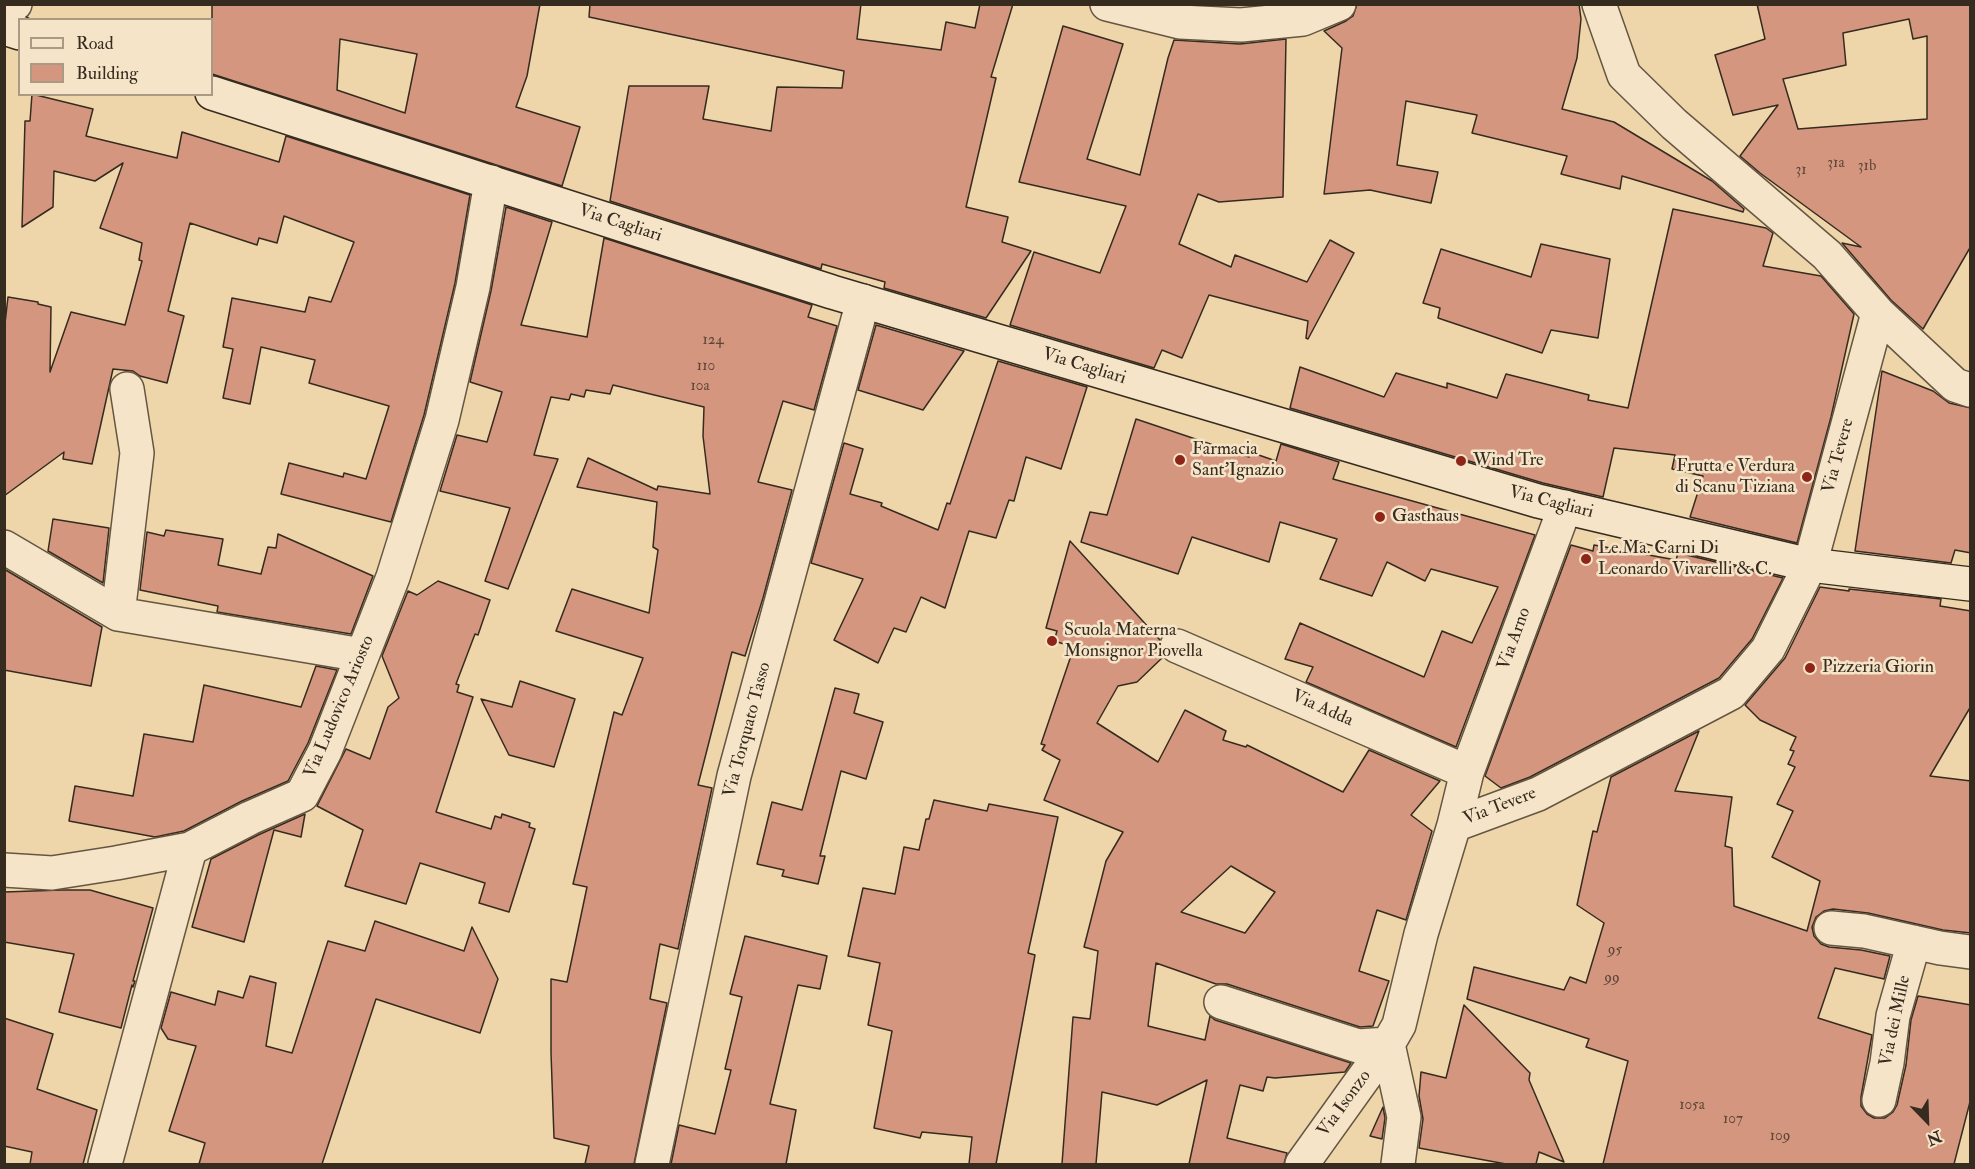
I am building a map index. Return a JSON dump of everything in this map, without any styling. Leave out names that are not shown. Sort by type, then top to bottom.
[{"type":"street","points":[[4,12],[15,4]]},
{"type":"street","points":[[1107,4],[1180,22],[1241,25],[1303,19],[1339,4]]},
{"type":"street","points":[[1599,4],[1624,75],[1674,124],[1827,255],[1878,313],[1955,385],[1971,390]]},
{"type":"street","name":"Via Cagliari","points":[[213,93],[863,301],[1503,491],[1810,565],[1971,584]]},
{"type":"street","name":"Via Ludovico Ariosto","points":[[4,870],[52,873],[116,864],[190,849],[250,818],[302,795],[326,751],[393,577],[442,420],[473,287],[491,182]]},
{"type":"street","name":"Via Torquato Tasso","points":[[652,1164],[734,776],[863,301]]},
{"type":"street","name":"Via Tevere","points":[[1454,825],[1538,794],[1731,693],[1768,648],[1810,565],[1878,313]]},
{"type":"street","points":[[118,614],[137,453],[127,389]]},
{"type":"street","name":"Via Arno","points":[[1467,772],[1564,507]]},
{"type":"street","points":[[4,547],[118,614],[362,655]]},
{"type":"street","name":"Via Adda","points":[[1177,646],[1467,772]]},
{"type":"street","name":"Via Tevere","points":[[1388,1044],[1400,1025],[1420,934],[1454,825],[1467,772]]},
{"type":"street","points":[[105,1164],[190,849]]},
{"type":"street","points":[[1831,928],[1864,930],[1940,948],[1971,952]]},
{"type":"street","name":"Via dei Mille","points":[[1879,1100],[1887,1063],[1893,1016],[1914,942]]},
{"type":"street","points":[[1221,1002],[1358,1046],[1388,1044],[1404,1117],[1398,1164]]},
{"type":"street","name":"Via Isonzo","points":[[1302,1164],[1388,1044]]},
{"type":"building","points":[[212,4],[540,4],[527,76],[516,107],[580,127],[562,186],[213,74]],"holes":[[[340,39],[417,54],[405,113],[337,90]]]},
{"type":"building","points":[[590,4],[861,4],[857,39],[941,50],[946,22],[975,28],[980,4],[1013,4],[991,77],[996,78],[966,207],[1008,217],[1002,242],[1031,251],[986,318],[884,288],[885,282],[822,264],[821,269],[610,201],[629,86],[709,86],[703,119],[771,131],[777,87],[842,88],[844,71],[589,17]]},
{"type":"building","points":[[1357,4],[1579,4],[1581,19],[1577,58],[1562,109],[1614,122],[1712,181],[1744,209],[1743,212],[1622,176],[1620,189],[1561,174],[1567,156],[1472,133],[1477,115],[1406,101],[1397,165],[1438,172],[1431,203],[1370,190],[1324,194],[1342,48],[1324,31],[1353,16]]},
{"type":"building","points":[[1757,4],[1971,4],[1971,246],[1923,329],[1891,300],[1842,243],[1861,247],[1740,156],[1778,105],[1733,115],[1715,55],[1765,39]],"holes":[[[1909,19],[1913,39],[1927,36],[1927,119],[1798,129],[1783,79],[1846,65],[1843,33]]]},
{"type":"building","points":[[1063,26],[1123,44],[1087,159],[1140,175],[1174,40],[1240,44],[1286,39],[1283,197],[1219,202],[1198,194],[1179,244],[1231,267],[1235,255],[1307,282],[1330,240],[1354,253],[1308,339],[1306,338],[1308,321],[1209,295],[1182,358],[1162,350],[1154,368],[1010,325],[1034,252],[1100,273],[1126,206],[1019,182]]},
{"type":"building","points":[[32,96],[93,109],[86,136],[177,158],[182,132],[279,162],[286,136],[470,195],[455,283],[424,415],[391,522],[281,494],[289,463],[343,477],[344,473],[366,479],[389,406],[309,383],[315,360],[261,347],[250,404],[223,398],[233,349],[223,347],[232,298],[305,312],[309,297],[331,302],[354,242],[284,216],[277,243],[259,238],[257,245],[190,223],[168,311],[184,316],[167,383],[140,376],[133,371],[113,369],[92,464],[63,459],[64,452],[4,496],[4,332],[8,297],[38,302],[38,304],[51,307],[50,372],[71,312],[125,325],[142,261],[139,260],[142,243],[100,228],[123,163],[95,181],[54,171],[53,207],[22,227],[25,121],[30,121]]},
{"type":"building","points":[[506,207],[552,222],[521,325],[587,337],[604,238],[812,305],[808,317],[837,326],[814,410],[783,401],[758,482],[792,490],[745,656],[732,652],[698,785],[712,788],[678,949],[660,944],[650,999],[667,1003],[634,1164],[585,1164],[589,1146],[554,1138],[551,979],[567,982],[587,887],[573,884],[614,712],[622,715],[643,658],[556,631],[572,589],[649,613],[658,550],[653,547],[657,502],[577,487],[588,458],[657,490],[658,486],[710,494],[703,436],[704,407],[613,385],[610,394],[586,390],[584,397],[571,394],[569,400],[551,397],[534,455],[558,459],[508,589],[485,581],[510,508],[440,491],[457,435],[487,442],[502,392],[470,382],[491,291]]},
{"type":"building","points":[[1673,209],[1766,228],[1773,233],[1763,266],[1821,276],[1854,314],[1831,417],[1797,543],[1690,517],[1703,476],[1672,469],[1675,455],[1614,448],[1603,497],[1543,483],[1290,408],[1300,367],[1384,397],[1396,373],[1447,388],[1447,383],[1497,398],[1506,374],[1589,395],[1588,400],[1628,408]]},
{"type":"building","points":[[1541,244],[1610,259],[1598,338],[1551,330],[1542,353],[1438,318],[1440,308],[1423,303],[1441,249],[1531,277]]},
{"type":"building","points":[[876,325],[964,351],[923,410],[858,390]]},
{"type":"building","points":[[998,361],[1087,387],[1061,469],[1026,457],[1014,501],[1009,500],[996,538],[969,531],[945,608],[921,597],[906,632],[894,628],[878,663],[834,640],[863,579],[811,563],[844,443],[863,449],[850,494],[882,503],[881,506],[938,530],[947,503],[950,504]]},
{"type":"building","points":[[1882,371],[1933,391],[1949,403],[1971,408],[1971,553],[1955,550],[1951,563],[1855,551]]},
{"type":"building","points":[[1136,419],[1249,457],[1250,452],[1276,461],[1281,444],[1339,462],[1333,479],[1535,535],[1456,747],[1306,682],[1313,667],[1285,659],[1300,623],[1424,677],[1442,631],[1472,643],[1498,587],[1431,569],[1425,581],[1387,562],[1372,596],[1320,579],[1337,539],[1280,522],[1269,562],[1192,537],[1178,574],[1081,542],[1090,512],[1107,515]]},
{"type":"building","points":[[53,519],[109,528],[103,583],[48,551]]},
{"type":"building","points":[[166,530],[223,539],[218,565],[261,574],[268,547],[276,548],[278,534],[373,576],[351,634],[217,612],[218,606],[140,590],[147,532],[164,536]]},
{"type":"building","points":[[1070,541],[1160,640],[1159,649],[1162,658],[1137,682],[1118,686],[1097,723],[1158,762],[1185,710],[1226,731],[1223,740],[1246,747],[1247,745],[1343,792],[1369,750],[1440,781],[1411,815],[1432,831],[1406,920],[1377,910],[1359,971],[1389,981],[1373,1026],[1360,1027],[1227,984],[1216,984],[1156,963],[1148,1026],[1205,1040],[1210,1016],[1215,1020],[1351,1063],[1345,1072],[1267,1077],[1263,1091],[1240,1085],[1227,1138],[1287,1153],[1284,1164],[1189,1164],[1207,1080],[1157,1105],[1102,1092],[1096,1164],[1062,1164],[1073,1017],[1090,1019],[1098,951],[1084,947],[1106,861],[1123,832],[1044,800],[1060,760],[1042,750],[1045,745],[1041,744],[1074,647],[1054,641],[1057,631],[1046,628]],"holes":[[[1231,866],[1275,892],[1245,933],[1181,912]]]},
{"type":"building","points":[[1571,545],[1593,551],[1594,545],[1676,560],[1678,553],[1783,578],[1752,639],[1719,678],[1530,777],[1501,788],[1485,776]]},
{"type":"building","points":[[4,569],[102,627],[91,686],[4,670]]},
{"type":"building","points":[[438,581],[490,600],[478,635],[475,634],[456,684],[459,685],[457,692],[473,697],[436,812],[491,829],[495,816],[501,818],[502,814],[530,823],[529,827],[535,829],[509,912],[479,903],[485,883],[420,863],[406,904],[345,886],[363,830],[317,806],[346,749],[370,759],[388,707],[399,698],[382,656],[408,591],[417,595]]},
{"type":"building","points":[[1820,587],[1941,599],[1940,606],[1971,611],[1971,706],[1930,776],[1971,781],[1971,933],[1943,930],[1868,913],[1833,909],[1824,911],[1816,917],[1812,927],[1814,936],[1821,944],[1829,947],[1890,956],[1884,979],[1835,968],[1818,1018],[1872,1035],[1861,1106],[1867,1114],[1874,1118],[1885,1118],[1893,1112],[1897,1105],[1906,1065],[1911,1020],[1918,996],[1971,1005],[1971,1098],[1954,1164],[1603,1164],[1628,1061],[1586,1047],[1589,1039],[1467,999],[1474,967],[1564,990],[1570,977],[1586,983],[1604,923],[1577,905],[1593,831],[1597,832],[1611,777],[1699,731],[1675,791],[1732,797],[1725,846],[1732,848],[1734,906],[1807,931],[1820,881],[1772,857],[1793,811],[1777,804],[1795,767],[1788,764],[1794,751],[1790,750],[1796,737],[1760,720],[1745,705],[1785,658]]},
{"type":"building","points":[[316,666],[337,670],[308,743],[288,781],[242,801],[184,831],[155,837],[69,821],[75,786],[133,796],[144,734],[193,742],[204,685],[301,707]]},
{"type":"building","points":[[520,681],[575,699],[554,767],[509,755],[481,699],[512,707]]},
{"type":"building","points":[[835,688],[859,694],[854,713],[883,722],[866,779],[841,771],[820,856],[825,856],[818,884],[782,876],[784,870],[757,864],[772,802],[802,810]]},
{"type":"building","points":[[934,800],[987,811],[989,804],[1058,817],[1028,953],[1035,955],[996,1164],[969,1164],[972,1137],[922,1132],[920,1138],[874,1128],[892,1031],[868,1025],[880,963],[848,956],[863,888],[895,894],[904,847],[919,850],[926,819],[929,819]]},
{"type":"building","points":[[305,814],[301,837],[274,830],[244,942],[192,927],[211,859]]},
{"type":"building","points":[[90,890],[153,908],[121,1028],[59,1012],[74,954],[4,942],[4,892]]},
{"type":"building","points":[[375,921],[464,951],[472,927],[498,979],[480,1033],[376,999],[322,1164],[199,1164],[205,1143],[169,1131],[196,1046],[168,1039],[161,1028],[171,992],[215,1005],[218,991],[243,998],[250,976],[276,983],[266,1046],[292,1053],[328,941],[365,951]]},
{"type":"building","points":[[745,936],[827,956],[820,989],[798,985],[770,1104],[796,1110],[786,1164],[671,1164],[679,1125],[715,1134],[731,1070],[725,1069],[742,997],[730,994]]},
{"type":"building","points":[[1464,1005],[1530,1073],[1529,1080],[1564,1162],[1539,1152],[1536,1164],[1506,1164],[1419,1148],[1423,1119],[1419,1096],[1421,1072],[1446,1078]]},
{"type":"building","points":[[4,1018],[53,1034],[37,1089],[97,1110],[83,1164],[30,1164],[32,1152],[4,1146]]},
{"type":"building","points":[[1383,1107],[1385,1118],[1382,1139],[1370,1136]]},
{"type":"place","name":"Farmacia Sant'Ignazio","points":[[1180,460]]},
{"type":"place","name":"Wind Tre","points":[[1461,461]]},
{"type":"place","name":"Frutta e Verdura di Scanu Tiziana","points":[[1807,477]]},
{"type":"place","name":"Gasthaus","points":[[1380,517]]},
{"type":"place","name":"Le.Ma. Carni Di Leonardo Vivarelli & C.","points":[[1586,559]]},
{"type":"place","name":"Scuola Materna Monsignor Piovella","points":[[1052,641]]},
{"type":"place","name":"Pizzeria Giorin","points":[[1810,668]]}]
